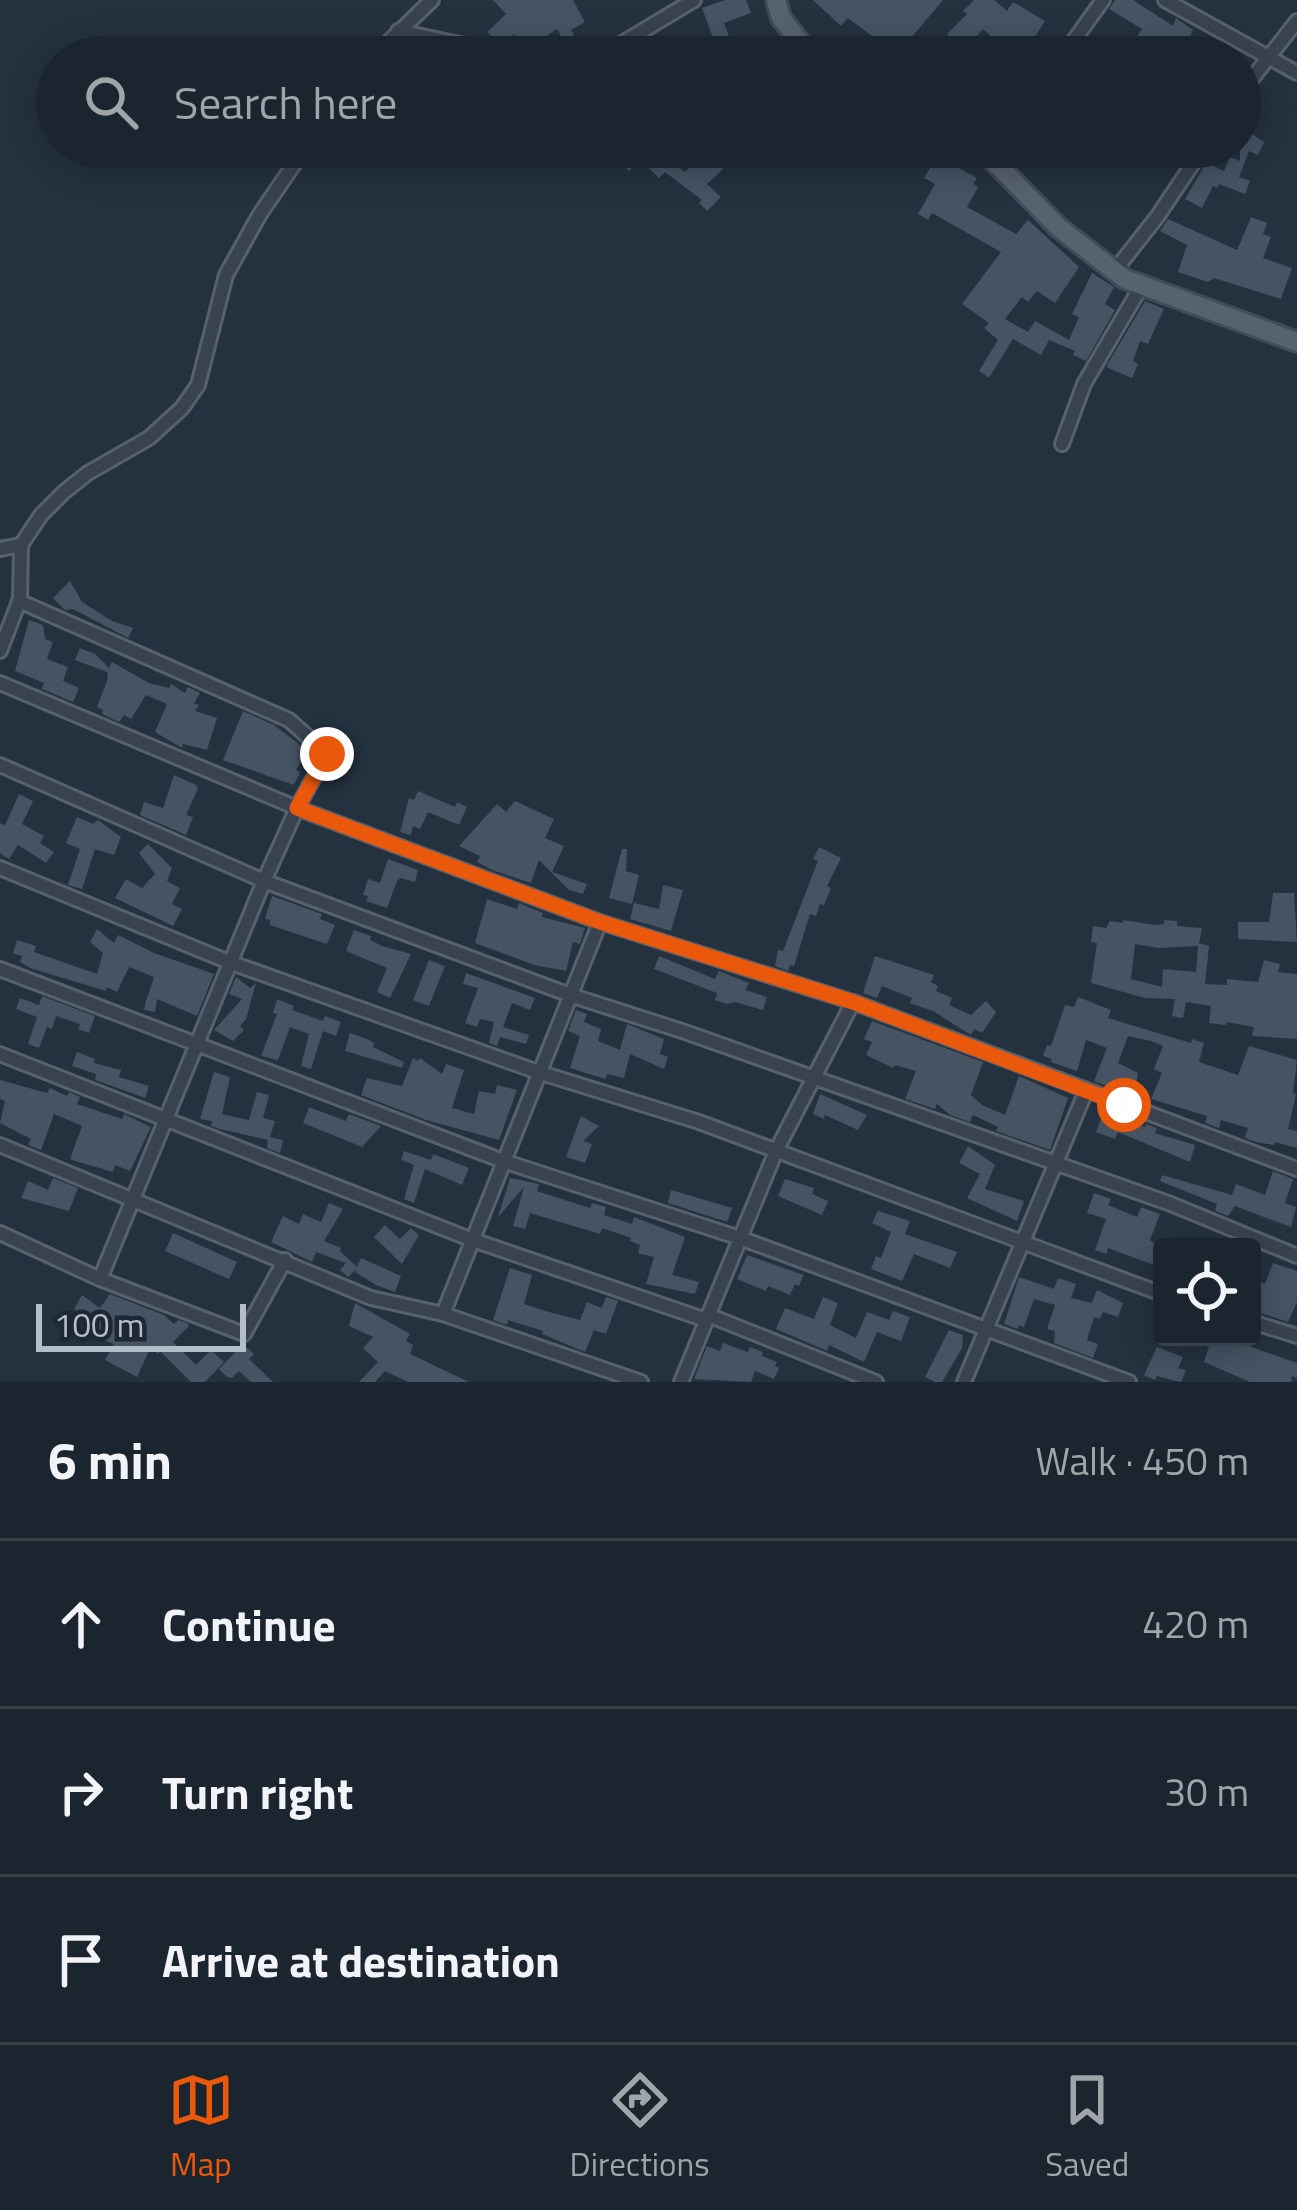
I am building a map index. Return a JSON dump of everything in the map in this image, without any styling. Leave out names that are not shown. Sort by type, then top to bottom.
[{"type":"main road","points":[[776,0],[781,18],[795,36]]},
{"type":"main road","points":[[1005,168],[1058,227],[1125,279],[1297,342]]},
{"type":"street","points":[[393,36],[432,0]]},
{"type":"street","points":[[634,36],[694,0]]},
{"type":"street","points":[[1076,36],[1103,0]]},
{"type":"street","points":[[1165,0],[1231,36]]},
{"type":"street","points":[[1261,67],[1297,21]]},
{"type":"street","points":[[398,31],[422,36]]},
{"type":"street","points":[[1261,53],[1297,74]]},
{"type":"street","points":[[0,651],[19,601],[21,545],[64,492],[88,472],[149,438],[198,386],[226,275],[292,168]]},
{"type":"street","points":[[1116,269],[1190,168]]},
{"type":"street","points":[[1062,444],[1084,384],[1142,286]]},
{"type":"street","points":[[0,549],[21,545]]},
{"type":"street","points":[[19,601],[289,719],[327,754],[264,881],[100,1279]]},
{"type":"street","points":[[0,683],[297,808],[600,922],[853,1002],[1297,1168]]},
{"type":"street","points":[[0,765],[264,881],[570,995],[1171,1204],[1297,1256]]},
{"type":"street","points":[[0,868],[229,962],[538,1072],[699,1122],[1153,1291]]},
{"type":"street","points":[[443,1314],[600,922]]},
{"type":"street","points":[[0,969],[503,1161],[740,1238],[1129,1382]]},
{"type":"street","points":[[681,1382],[776,1151],[853,1002]]},
{"type":"street","points":[[0,1054],[470,1239],[707,1317],[876,1382]]},
{"type":"street","points":[[964,1382],[1086,1090]]},
{"type":"street","points":[[0,1144],[371,1298],[443,1314],[641,1382]]},
{"type":"street","points":[[0,1233],[100,1279],[244,1334],[285,1260]]},
{"type":"street","points":[[1261,1325],[1297,1336]]},
{"type":"building","points":[[493,0],[573,0],[585,22],[571,30],[572,36],[561,36],[557,29],[547,36],[491,36],[487,32],[506,14]]},
{"type":"building","points":[[725,0],[746,0],[751,13],[724,23],[729,36],[712,36],[702,8]]},
{"type":"building","points":[[813,0],[943,0],[913,36],[872,36],[848,18],[841,26]]},
{"type":"building","points":[[974,0],[994,0],[1007,11],[1013,2],[1045,21],[1036,36],[991,36],[983,29],[977,36],[948,36],[967,14],[963,11]]},
{"type":"building","points":[[1115,0],[1133,0],[1173,26],[1176,18],[1193,30],[1190,36],[1138,36],[1142,29],[1109,9]]},
{"type":"building","points":[[648,168],[685,172],[722,168],[707,184],[721,197],[707,211],[699,203],[702,200],[665,172],[659,178]]},
{"type":"building","points":[[930,168],[959,168],[977,178],[973,184],[978,187],[967,207],[1016,234],[1028,220],[1079,267],[1055,303],[1037,291],[1028,302],[1022,297],[1005,319],[1028,332],[1035,321],[1069,340],[1079,317],[1072,314],[1092,273],[1114,287],[1105,304],[1115,310],[1086,361],[1049,340],[1041,355],[1013,339],[989,378],[979,371],[998,340],[984,328],[989,323],[962,304],[1001,252],[932,213],[928,220],[918,214],[935,184],[924,178]]},
{"type":"building","points":[[1203,168],[1242,168],[1239,177],[1250,181],[1245,194],[1219,184],[1213,186],[1202,208],[1185,199]]},
{"type":"building","points":[[1251,217],[1267,223],[1263,234],[1271,237],[1263,258],[1292,268],[1281,299],[1178,272],[1187,245],[1160,231],[1168,219],[1237,250]]},
{"type":"building","points":[[1145,301],[1164,309],[1148,344],[1140,341],[1132,378],[1106,367]]},
{"type":"building","points":[[70,581],[82,602],[133,628],[128,638],[73,609],[65,610],[53,598]]},
{"type":"building","points":[[29,620],[43,625],[45,639],[53,642],[47,659],[68,667],[63,681],[79,688],[73,702],[15,671]]},
{"type":"building","points":[[80,648],[109,668],[112,662],[149,683],[200,693],[195,711],[217,718],[207,750],[183,744],[182,748],[155,732],[167,704],[146,695],[131,719],[124,715],[119,722],[102,714],[97,707],[107,672],[75,660]]},
{"type":"building","points":[[243,711],[274,725],[308,751],[296,770],[300,772],[294,785],[223,760]]},
{"type":"building","points":[[174,775],[198,789],[186,815],[193,817],[186,835],[140,815],[144,802],[163,808]]},
{"type":"building","points":[[418,791],[455,807],[457,802],[467,807],[459,825],[428,812],[420,829],[413,826],[411,835],[400,832],[409,798],[414,800]]},
{"type":"building","points":[[19,794],[33,801],[22,824],[44,836],[40,843],[54,852],[46,863],[18,845],[9,859],[0,853],[0,823],[5,825]]},
{"type":"building","points":[[515,801],[554,819],[545,838],[564,846],[552,872],[587,884],[583,894],[569,890],[539,860],[531,883],[492,870],[477,862],[480,856],[459,846],[497,804],[506,812]]},
{"type":"building","points":[[77,817],[93,824],[98,820],[121,837],[114,855],[95,849],[82,889],[68,885],[80,849],[66,843]]},
{"type":"building","points":[[148,844],[172,868],[167,881],[180,888],[172,904],[182,909],[173,926],[115,898],[126,879],[142,888],[155,874],[139,853]]},
{"type":"building","points":[[819,847],[841,858],[827,886],[831,888],[824,905],[820,904],[816,916],[810,914],[794,966],[788,971],[775,966],[778,950],[783,951],[818,861],[813,859]]},
{"type":"building","points":[[622,849],[627,849],[626,871],[639,875],[632,904],[609,898]]},
{"type":"building","points":[[388,859],[418,870],[415,882],[397,881],[387,908],[366,901],[368,896],[363,895],[368,879],[380,883]]},
{"type":"building","points":[[663,885],[683,890],[671,931],[630,919],[634,903],[659,909]]},
{"type":"building","points":[[1273,893],[1294,893],[1297,942],[1238,939],[1238,922],[1269,922]]},
{"type":"building","points":[[272,896],[322,914],[320,919],[335,925],[327,944],[270,925],[265,919]]},
{"type":"building","points":[[487,899],[517,909],[519,903],[543,913],[542,917],[585,928],[580,944],[573,942],[566,971],[534,965],[475,943]]},
{"type":"building","points":[[1164,920],[1202,928],[1199,943],[1209,946],[1205,984],[1227,985],[1227,979],[1258,982],[1264,960],[1280,964],[1278,972],[1297,974],[1297,1039],[1252,1036],[1254,1027],[1209,1023],[1211,1006],[1186,1002],[1183,1018],[1172,1016],[1175,999],[1145,998],[1091,983],[1097,943],[1091,942],[1093,926],[1155,925]],"holes":[[[1135,944],[1198,946],[1196,972],[1163,969],[1162,987],[1131,979]]]},
{"type":"building","points":[[97,929],[114,943],[118,935],[214,974],[197,1016],[157,999],[155,1012],[144,1010],[147,996],[152,997],[148,996],[154,977],[129,967],[117,992],[107,987],[106,991],[30,968],[20,962],[22,956],[13,953],[17,940],[36,946],[34,952],[97,974],[103,953],[90,942]]},
{"type":"building","points":[[354,930],[382,946],[411,954],[390,998],[377,992],[387,968],[346,951]]},
{"type":"building","points":[[659,956],[715,979],[719,971],[749,983],[745,990],[767,997],[763,1010],[715,1000],[717,993],[654,969]]},
{"type":"building","points":[[875,956],[934,975],[931,982],[938,986],[936,991],[952,998],[949,1005],[971,1015],[986,1001],[996,1012],[982,1033],[974,1029],[971,1035],[933,1011],[910,1003],[912,998],[882,986],[877,998],[863,993]]},
{"type":"building","points":[[429,960],[445,966],[429,1006],[413,1000]]},
{"type":"building","points":[[466,973],[535,998],[530,1010],[512,1003],[503,1027],[529,1035],[526,1044],[500,1037],[497,1046],[489,1043],[494,1022],[480,1019],[477,1027],[465,1023],[478,988],[463,984]]},
{"type":"building","points":[[236,977],[250,988],[256,983],[240,1026],[244,1030],[233,1041],[214,1030],[242,999],[229,994]]},
{"type":"building","points":[[42,996],[95,1016],[89,1033],[78,1029],[80,1024],[56,1016],[39,1048],[28,1044],[37,1017],[16,1009],[20,998],[39,1005]]},
{"type":"building","points":[[1078,997],[1111,1010],[1108,1018],[1204,1043],[1199,1062],[1238,1075],[1249,1046],[1297,1060],[1288,1129],[1297,1131],[1297,1148],[1256,1142],[1245,1138],[1248,1128],[1221,1120],[1219,1128],[1205,1123],[1207,1116],[1151,1099],[1162,1073],[1154,1069],[1163,1046],[1151,1041],[1128,1036],[1118,1063],[1138,1073],[1134,1097],[1094,1081],[1107,1048],[1086,1040],[1077,1071],[1051,1062],[1043,1056],[1047,1045],[1051,1046],[1065,1005],[1074,1007]]},
{"type":"building","points":[[277,999],[294,1006],[292,1010],[341,1022],[336,1036],[323,1031],[311,1069],[301,1066],[309,1034],[290,1027],[278,1060],[261,1056],[277,1014],[273,1013]]},
{"type":"building","points":[[576,1010],[587,1014],[584,1022],[601,1029],[598,1041],[620,1050],[627,1024],[664,1039],[660,1054],[668,1057],[664,1069],[630,1054],[624,1078],[607,1074],[605,1079],[570,1068],[580,1036],[568,1031]]},
{"type":"building","points":[[872,1021],[983,1062],[971,1095],[1005,1115],[1019,1076],[1068,1098],[1050,1150],[996,1131],[998,1127],[973,1115],[970,1122],[937,1104],[935,1109],[905,1099],[916,1071],[893,1068],[866,1055],[872,1042],[864,1039]]},
{"type":"building","points":[[350,1033],[404,1062],[402,1068],[345,1051]]},
{"type":"building","points":[[77,1052],[95,1059],[94,1063],[121,1070],[119,1077],[149,1086],[145,1098],[72,1066]]},
{"type":"building","points":[[413,1058],[442,1074],[446,1064],[464,1070],[452,1108],[474,1114],[479,1091],[495,1094],[497,1085],[517,1090],[499,1140],[426,1120],[361,1095],[367,1078],[402,1086]]},
{"type":"building","points":[[214,1072],[230,1077],[222,1114],[249,1120],[257,1092],[269,1095],[263,1118],[275,1121],[270,1137],[283,1140],[280,1153],[267,1148],[268,1140],[220,1129],[200,1119]]},
{"type":"building","points":[[0,1080],[47,1093],[50,1088],[67,1096],[69,1092],[80,1097],[77,1104],[122,1119],[124,1114],[151,1127],[130,1171],[115,1165],[113,1172],[70,1159],[82,1126],[54,1114],[41,1150],[28,1145],[31,1139],[0,1123],[5,1101],[0,1099]]},
{"type":"building","points":[[820,1094],[867,1115],[858,1130],[813,1114]]},
{"type":"building","points":[[309,1107],[346,1121],[349,1114],[381,1126],[362,1147],[303,1123]]},
{"type":"building","points":[[1103,1114],[1146,1124],[1157,1128],[1155,1133],[1195,1145],[1190,1162],[1118,1132],[1115,1139],[1096,1132]]},
{"type":"building","points":[[581,1116],[599,1126],[583,1141],[592,1144],[585,1163],[566,1157]]},
{"type":"building","points":[[968,1146],[995,1165],[985,1189],[1024,1201],[1017,1221],[967,1198],[980,1174],[959,1163]]},
{"type":"building","points":[[404,1151],[431,1160],[433,1154],[469,1168],[462,1185],[425,1169],[414,1203],[404,1199],[414,1165],[401,1160]]},
{"type":"building","points":[[1273,1171],[1293,1179],[1285,1203],[1296,1207],[1291,1227],[1235,1206],[1228,1216],[1215,1211],[1217,1204],[1160,1181],[1162,1175],[1232,1195],[1236,1184],[1265,1195]]},
{"type":"building","points":[[53,1178],[78,1188],[69,1211],[21,1198],[28,1181],[48,1190]]},
{"type":"building","points":[[510,1178],[539,1184],[537,1191],[590,1208],[592,1203],[606,1207],[604,1215],[632,1224],[634,1217],[685,1237],[672,1275],[699,1282],[695,1294],[646,1284],[654,1257],[638,1253],[640,1245],[631,1238],[530,1213],[525,1229],[513,1226],[524,1187],[498,1217]]},
{"type":"building","points":[[785,1179],[814,1188],[812,1194],[828,1201],[822,1215],[778,1196]]},
{"type":"building","points":[[671,1190],[732,1208],[727,1222],[668,1203]]},
{"type":"building","points":[[1094,1193],[1111,1199],[1108,1205],[1137,1217],[1141,1207],[1160,1214],[1150,1240],[1153,1265],[1108,1248],[1106,1254],[1095,1250],[1106,1219],[1087,1213]]},
{"type":"building","points":[[329,1203],[343,1209],[324,1241],[341,1248],[357,1267],[361,1258],[401,1276],[395,1292],[376,1285],[356,1269],[348,1277],[340,1270],[346,1263],[316,1252],[312,1262],[271,1242],[283,1216],[299,1224],[303,1214],[321,1222]]},
{"type":"building","points":[[878,1211],[910,1221],[905,1234],[957,1252],[950,1268],[914,1254],[902,1281],[871,1269],[891,1232],[872,1223]]},
{"type":"building","points":[[385,1225],[400,1239],[411,1228],[419,1235],[402,1264],[374,1237]]},
{"type":"building","points":[[173,1233],[237,1262],[229,1279],[165,1251]]},
{"type":"building","points":[[747,1255],[804,1275],[799,1286],[795,1284],[790,1295],[737,1279]]},
{"type":"building","points":[[1273,1263],[1297,1271],[1297,1302],[1288,1322],[1261,1313],[1261,1282],[1265,1284]]},
{"type":"building","points":[[510,1268],[532,1275],[524,1304],[549,1312],[580,1320],[587,1302],[602,1308],[606,1297],[618,1301],[606,1334],[594,1330],[585,1352],[543,1331],[493,1320]]},
{"type":"building","points":[[1019,1277],[1054,1289],[1058,1278],[1076,1284],[1071,1298],[1092,1303],[1097,1290],[1123,1303],[1118,1317],[1103,1312],[1100,1319],[1094,1317],[1087,1340],[1098,1344],[1093,1358],[1054,1343],[1055,1331],[1047,1329],[1055,1305],[1034,1299],[1024,1327],[1004,1324]]},
{"type":"building","points":[[110,1294],[164,1315],[174,1324],[178,1320],[187,1323],[173,1342],[196,1365],[211,1350],[224,1362],[205,1382],[191,1382],[151,1347],[137,1377],[105,1360],[114,1344],[88,1334],[94,1320],[74,1309],[82,1295],[100,1308]]},
{"type":"building","points":[[823,1297],[838,1303],[830,1325],[856,1338],[867,1312],[889,1320],[893,1311],[910,1317],[901,1341],[877,1332],[864,1362],[829,1345],[827,1351],[776,1329],[785,1308],[814,1319]]},
{"type":"building","points":[[355,1303],[410,1334],[406,1341],[413,1345],[410,1354],[469,1382],[408,1382],[385,1371],[375,1382],[359,1382],[378,1362],[363,1348],[373,1337],[349,1326]]},
{"type":"building","points":[[949,1330],[963,1335],[962,1348],[942,1382],[935,1382],[925,1377]]},
{"type":"building","points":[[723,1343],[763,1352],[762,1356],[777,1362],[774,1379],[755,1371],[751,1382],[694,1379],[707,1346],[720,1351]]},
{"type":"building","points":[[243,1344],[254,1354],[249,1359],[273,1382],[251,1382],[239,1371],[227,1377],[219,1369]]},
{"type":"building","points":[[1209,1346],[1249,1346],[1297,1363],[1297,1378],[1250,1382],[1204,1362]]},
{"type":"building","points":[[1157,1347],[1183,1357],[1178,1368],[1186,1370],[1181,1382],[1144,1375]]},
{"type":"route","points":[[327,754],[297,808],[600,922],[853,1002],[1124,1105]]}]
